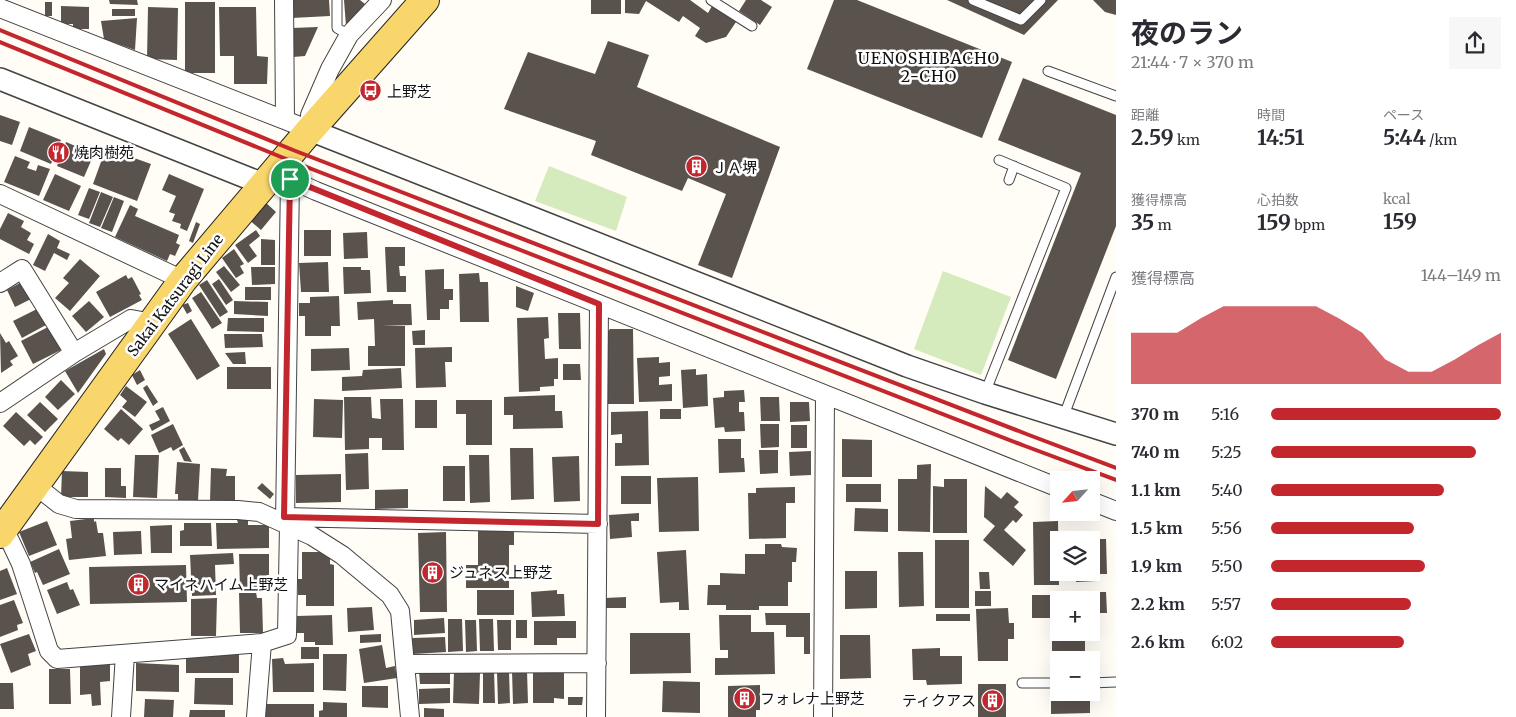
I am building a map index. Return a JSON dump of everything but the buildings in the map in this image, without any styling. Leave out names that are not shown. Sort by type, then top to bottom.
[{"type":"main road","name":"Sakai Katsuragi Line","points":[[2,531],[183,280],[276,179],[310,130],[425,0]]},
{"type":"street","points":[[284,0],[285,120]]},
{"type":"street","points":[[310,130],[310,115],[330,69],[349,35],[380,0]]},
{"type":"street","points":[[0,8],[898,362],[985,393],[1116,434]]},
{"type":"street","points":[[0,79],[276,179],[599,304],[1050,484]]},
{"type":"street","points":[[2,531],[21,564],[49,651],[57,659],[262,643],[287,635],[286,522],[276,179]]},
{"type":"street","points":[[0,194],[183,280]]},
{"type":"street","points":[[0,283],[22,269],[74,353]]},
{"type":"street","points":[[596,717],[599,304]]},
{"type":"street","points":[[0,403],[74,353],[132,319],[153,323]]},
{"type":"street","points":[[822,717],[825,395]]},
{"type":"street","points":[[36,485],[59,504],[76,509],[238,510],[259,512],[286,522],[312,536],[342,556],[390,595],[400,611],[410,717]]},
{"type":"street","points":[[1100,505],[1116,511]]},
{"type":"street","points":[[286,522],[598,524]]},
{"type":"street","points":[[256,717],[262,643]]},
{"type":"street","points":[[114,717],[121,717],[125,654]]},
{"type":"street","points":[[405,664],[597,663]]},
{"type":"lane","points":[[337,0],[338,28],[349,35]]},
{"type":"lane","points":[[711,0],[752,26]]},
{"type":"lane","points":[[972,0],[1021,20],[1042,0]]},
{"type":"lane","points":[[1048,71],[1116,96]]},
{"type":"lane","points":[[985,393],[1066,188],[999,160]]},
{"type":"lane","points":[[1009,180],[1014,166]]},
{"type":"lane","points":[[1063,418],[1116,277]]},
{"type":"lane","points":[[1100,683],[1116,682]]},
{"type":"lane","points":[[1022,683],[1050,683]]},
{"type":"green space","points":[[549,166],[627,197],[616,231],[535,201]]},
{"type":"green space","points":[[943,271],[1011,297],[981,375],[914,349]]},
{"type":"railway","points":[[0,30],[293,150],[1116,468]]},
{"type":"railway","points":[[0,42],[286,159],[1116,480]]},
{"type":"place","name":"上野芝","points":[[371,91]]},
{"type":"place","name":"焼肉樹苑","points":[[58,152]]},
{"type":"place","name":"ＪＡ堺","points":[[696,167]]},
{"type":"place","name":"ジュネス上野芝","points":[[433,572]]},
{"type":"place","name":"マイネハイム上野芝","points":[[138,584]]},
{"type":"place","name":"フォレナ上野芝","points":[[744,698]]},
{"type":"place","name":"ティクアス","points":[[992,700]]},
{"type":"district","name":"UENOSHIBACHO 2-CHO","points":[[929,67]]},
{"type":"route","points":[[290,179],[599,304],[598,524],[284,517],[290,179]]}]
